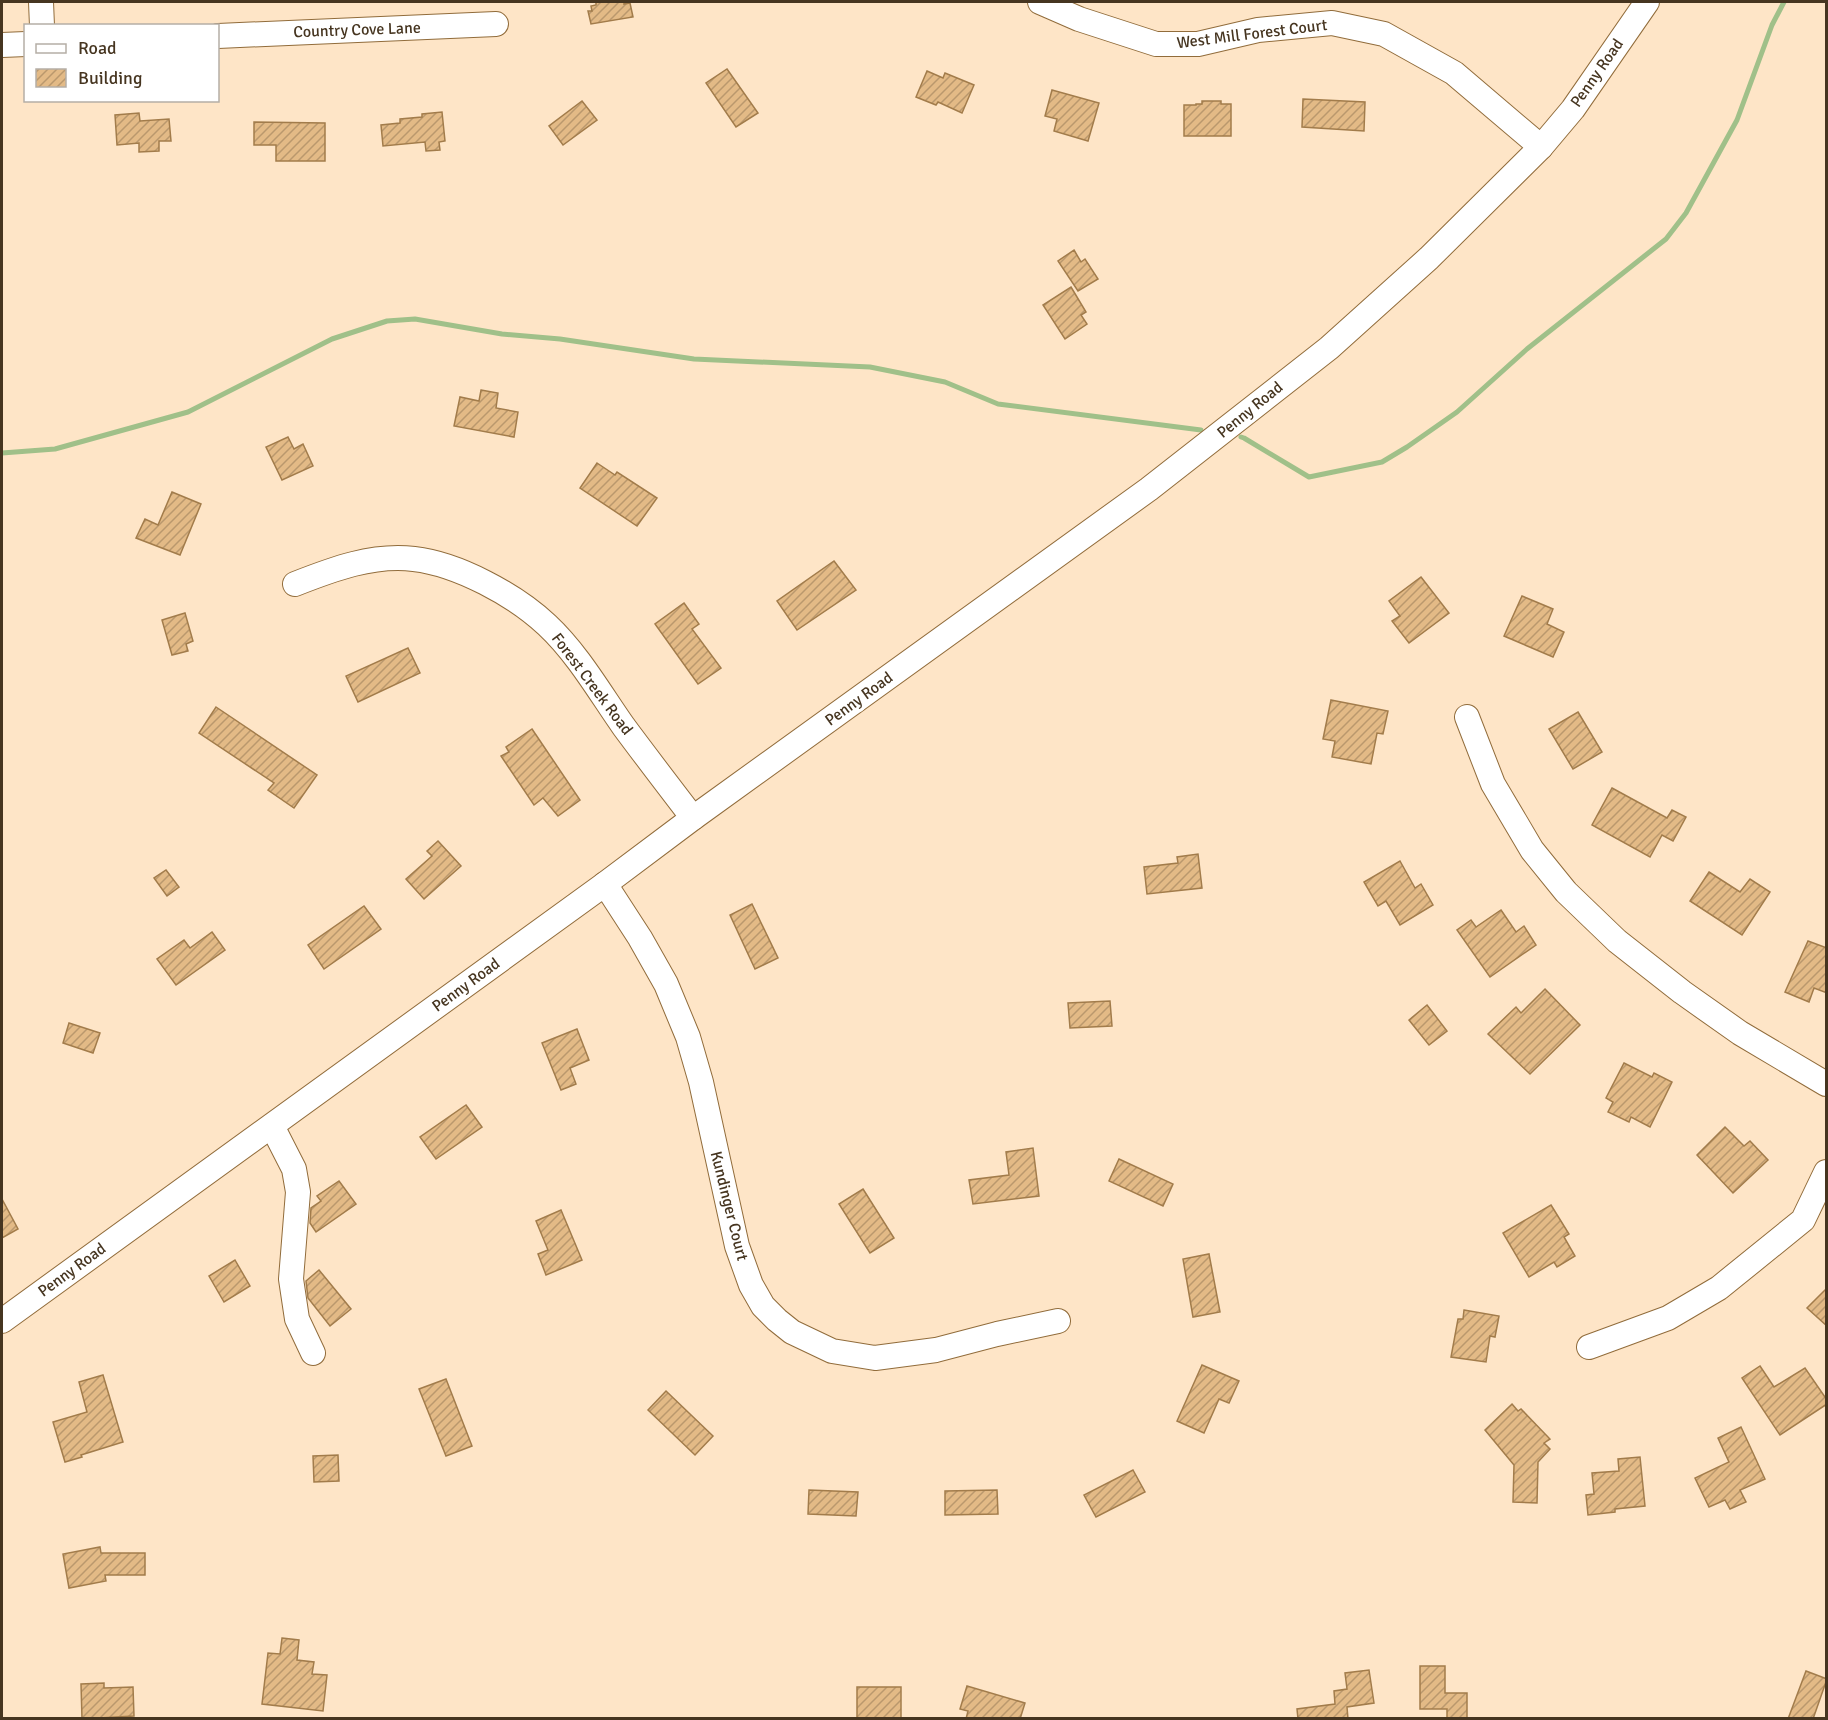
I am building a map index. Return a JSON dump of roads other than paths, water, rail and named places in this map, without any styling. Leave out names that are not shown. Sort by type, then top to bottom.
[{"type":"street","points":[[41,2],[42,24]]},
{"type":"street","name":"West Mill Forest Court","points":[[1040,2],[1079,19],[1156,44],[1198,44],[1258,30],[1332,23],[1384,34],[1454,73],[1541,147]]},
{"type":"street","name":"Penny Road","points":[[2,1321],[1140,495],[1329,348],[1429,258],[1541,147],[1573,109],[1647,2]]},
{"type":"street","name":"Country Cove Lane","points":[[219,36],[496,24]]},
{"type":"street","points":[[2,45],[24,44]]},
{"type":"street","name":"Forest Creek Road","points":[[295,584],[340,567],[376,559],[414,559],[454,568],[523,605],[570,651],[693,818]]},
{"type":"street","points":[[1467,717],[1493,784],[1532,850],[1566,892],[1617,941],[1682,992],[1740,1033],[1827,1084]]},
{"type":"street","name":"Kundinger Court","points":[[605,884],[666,984],[688,1037],[701,1082],[736,1246],[751,1285],[763,1306],[777,1320],[792,1332],[832,1351],[875,1358],[936,1350],[1058,1321]]},
{"type":"street","points":[[272,1126],[294,1169],[298,1192],[291,1279],[297,1319],[313,1353]]},
{"type":"street","points":[[1589,1347],[1668,1318],[1719,1288],[1803,1220],[1827,1172]]},
{"type":"waterway","points":[[1241,437],[1309,477],[1382,462],[1457,412],[1527,349],[1666,239],[1686,213],[1737,120],[1772,25],[1784,2]]},
{"type":"waterway","points":[[2,453],[55,449],[188,412],[332,339],[387,321],[415,319],[502,334],[560,339],[694,359],[870,367],[945,382],[998,404],[1201,430]]}]
